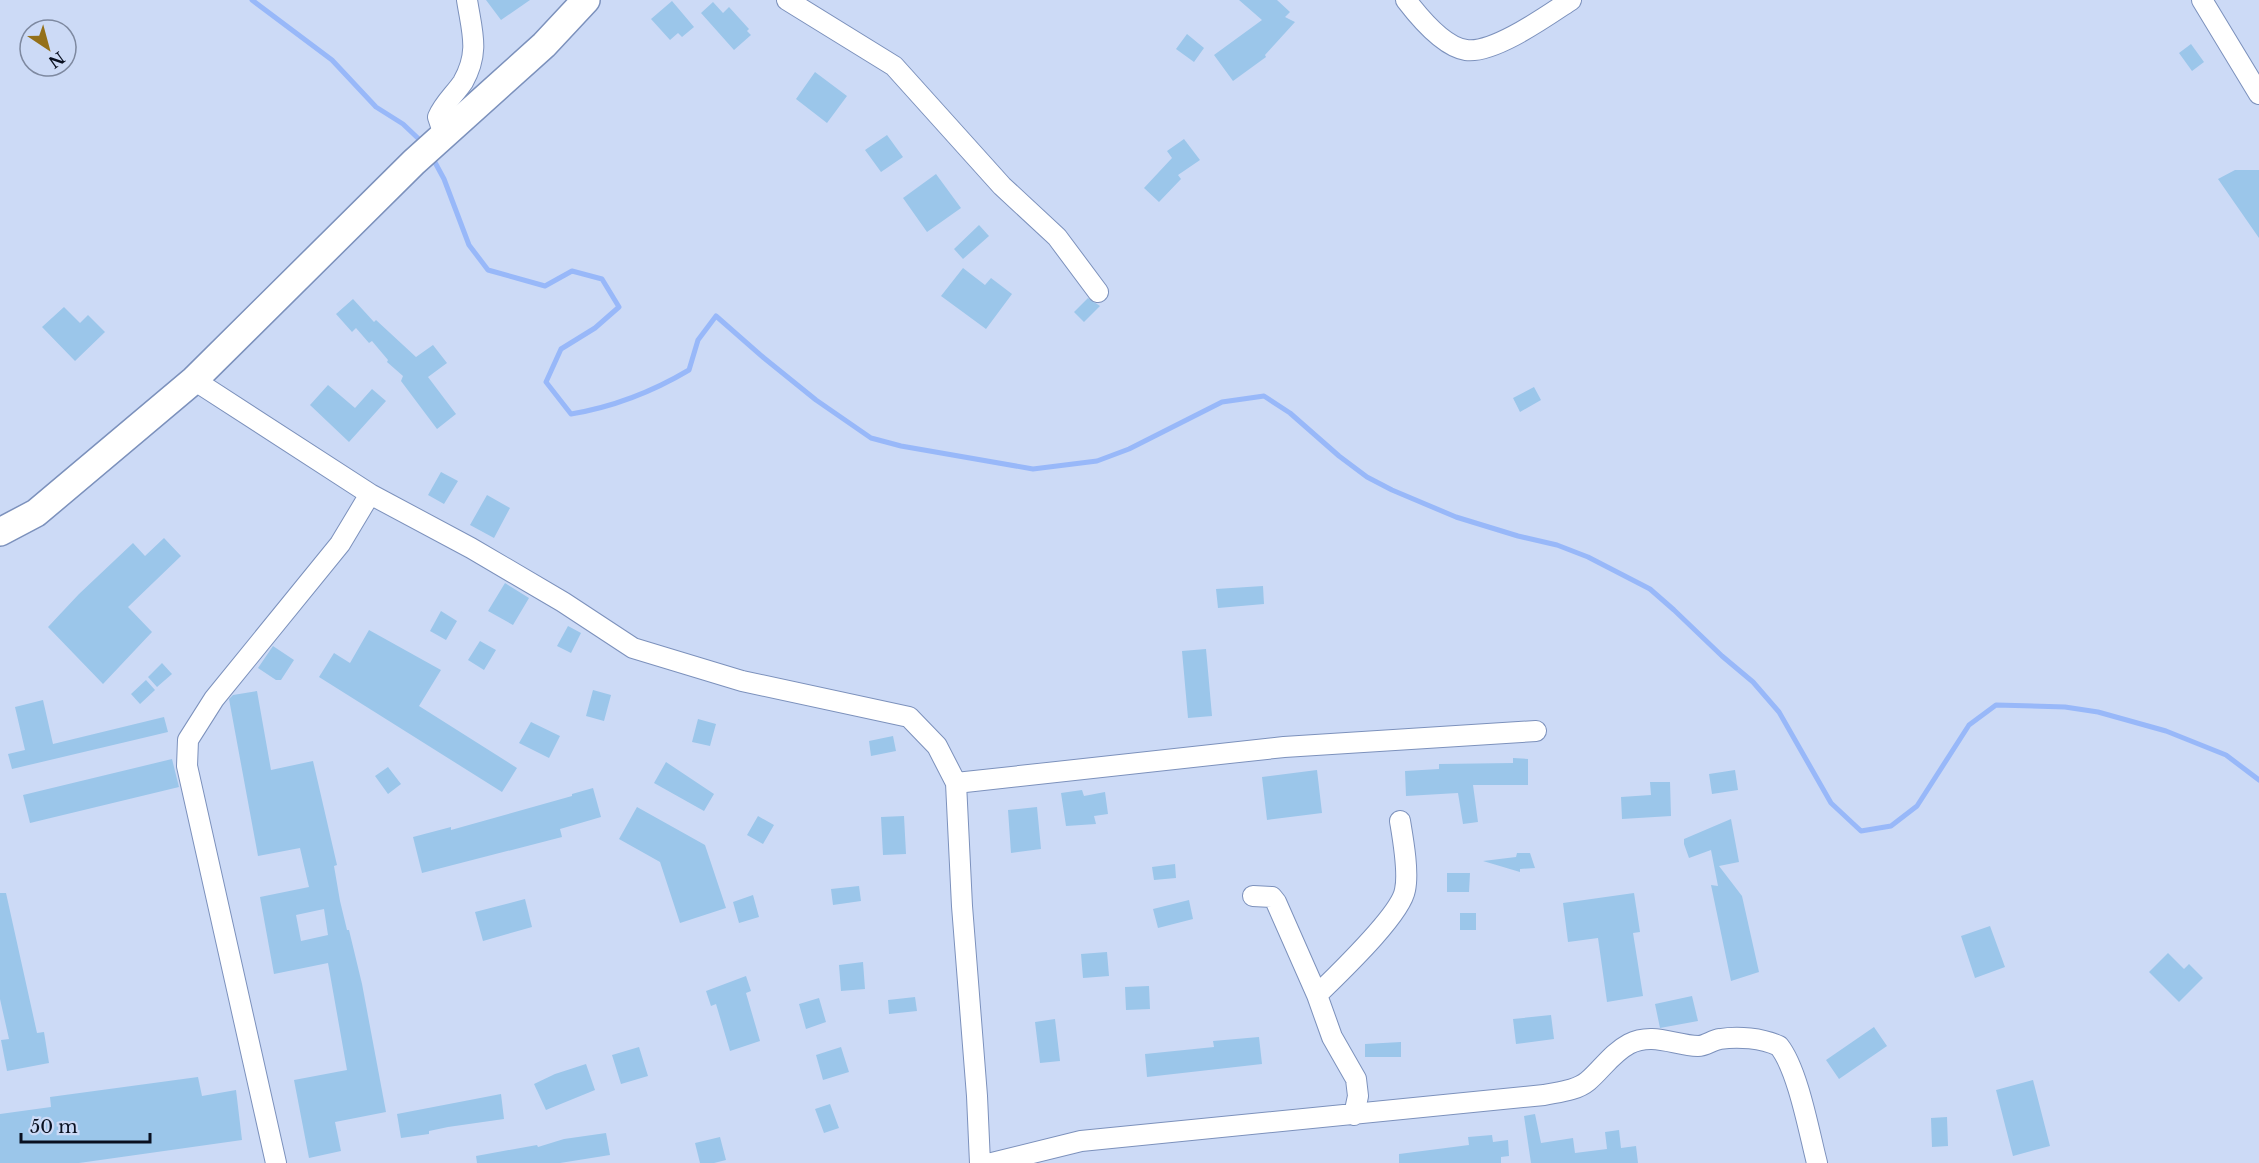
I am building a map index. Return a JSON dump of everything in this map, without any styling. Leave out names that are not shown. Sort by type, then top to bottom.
[{"type":"street","points":[[439,140],[438,117],[462,83],[475,52],[467,0]]},
{"type":"street","points":[[0,532],[36,513],[194,380],[414,162],[544,45],[586,0]]},
{"type":"street","points":[[787,0],[894,66],[1002,186],[1057,237],[1098,292]]},
{"type":"street","points":[[1406,0],[1438,36],[1467,50],[1491,46],[1508,39],[1571,0]]},
{"type":"street","points":[[2202,0],[2259,94]]},
{"type":"street","points":[[194,380],[370,494],[512,572],[633,648],[742,681],[909,717],[937,746],[956,783],[980,1163]]},
{"type":"street","points":[[276,1163],[187,766],[188,740],[214,699],[340,544],[370,494]]},
{"type":"street","points":[[956,783],[1284,747],[1536,731]]},
{"type":"street","points":[[1317,996],[1387,922],[1405,891],[1401,821]]},
{"type":"street","points":[[1253,896],[1272,897],[1276,902],[1317,996],[1332,1037],[1356,1079],[1358,1096],[1354,1114]]},
{"type":"street","points":[[992,1163],[1081,1142],[1544,1095],[1578,1087],[1587,1082],[1616,1053],[1631,1043],[1657,1039],[1697,1046],[1719,1039],[1755,1039],[1774,1043],[1784,1051],[1803,1107],[1816,1163]]},
{"type":"building","points":[[486,0],[530,0],[501,20]]},
{"type":"building","points":[[1239,0],[1277,0],[1290,12],[1285,17],[1295,22],[1265,55],[1266,57],[1233,81],[1214,55],[1262,20]]},
{"type":"building","points":[[672,1],[694,27],[682,37],[678,33],[670,40],[651,19]]},
{"type":"building","points":[[713,2],[723,13],[729,7],[749,29],[747,31],[751,35],[734,50],[701,13]]},
{"type":"building","points":[[1187,34],[1204,48],[1194,62],[1176,49]]},
{"type":"building","points":[[2191,44],[2204,62],[2192,71],[2179,53]]},
{"type":"building","points":[[815,72],[847,96],[827,123],[796,99]]},
{"type":"building","points":[[887,135],[903,157],[881,172],[865,150]]},
{"type":"building","points":[[1184,139],[1200,160],[1178,175],[1181,179],[1159,202],[1144,188],[1172,158],[1167,151]]},
{"type":"building","points":[[2235,170],[2259,170],[2259,238],[2218,179]]},
{"type":"building","points":[[936,174],[961,208],[927,232],[903,198]]},
{"type":"building","points":[[979,225],[989,236],[963,259],[954,249]]},
{"type":"building","points":[[963,268],[985,285],[991,278],[1012,294],[986,329],[941,296]]},
{"type":"building","points":[[1088,298],[1100,306],[1084,322],[1074,312]]},
{"type":"building","points":[[353,299],[374,322],[376,320],[416,357],[433,345],[447,363],[428,377],[456,414],[437,429],[401,381],[403,376],[387,362],[388,360],[372,341],[369,343],[356,328],[352,332],[336,314]]},
{"type":"building","points":[[64,307],[80,323],[88,315],[105,332],[75,361],[42,327]]},
{"type":"building","points":[[328,385],[355,408],[372,389],[386,401],[349,442],[310,405]]},
{"type":"building","points":[[1534,387],[1541,400],[1520,412],[1513,398]]},
{"type":"building","points":[[441,472],[458,481],[444,504],[428,495]]},
{"type":"building","points":[[487,495],[510,508],[494,538],[470,525]]},
{"type":"building","points":[[164,538],[181,556],[128,607],[152,632],[103,684],[48,627],[133,543],[145,556]]},
{"type":"building","points":[[505,583],[529,598],[513,625],[488,611]]},
{"type":"building","points":[[1263,586],[1264,604],[1218,608],[1216,589]]},
{"type":"building","points":[[441,611],[457,621],[446,640],[430,631]]},
{"type":"building","points":[[568,626],[581,633],[571,653],[557,646]]},
{"type":"building","points":[[369,630],[441,670],[419,706],[517,768],[502,792],[319,677],[334,653],[350,663]]},
{"type":"building","points":[[480,641],[496,650],[484,670],[468,660]]},
{"type":"building","points":[[273,646],[294,660],[281,680],[276,680],[258,668]]},
{"type":"building","points":[[1206,649],[1212,716],[1188,718],[1182,651]]},
{"type":"building","points":[[162,663],[172,674],[157,687],[148,677]]},
{"type":"building","points":[[146,680],[155,690],[140,704],[131,694]]},
{"type":"building","points":[[593,690],[611,695],[604,721],[586,716]]},
{"type":"building","points":[[257,691],[271,770],[313,761],[337,865],[334,866],[340,901],[362,984],[386,1112],[335,1122],[341,1151],[309,1158],[294,1080],[347,1070],[328,963],[274,974],[260,897],[309,887],[300,848],[258,856],[229,699],[233,695]],"holes":[[[324,909],[328,935],[301,941],[296,915]]]},
{"type":"building","points":[[43,700],[53,744],[164,717],[168,732],[12,769],[8,754],[25,750],[15,707]]},
{"type":"building","points":[[698,719],[716,724],[710,746],[692,742]]},
{"type":"building","points":[[531,722],[560,736],[549,758],[519,743]]},
{"type":"building","points":[[893,736],[896,751],[871,756],[869,741]]},
{"type":"building","points":[[1513,758],[1528,759],[1528,785],[1473,785],[1478,822],[1463,824],[1458,793],[1406,796],[1405,771],[1439,769],[1439,764],[1513,763]]},
{"type":"building","points":[[172,759],[179,787],[30,823],[23,795]]},
{"type":"building","points":[[666,762],[714,794],[704,811],[654,783]]},
{"type":"building","points":[[388,767],[401,784],[388,794],[375,776]]},
{"type":"building","points":[[1317,770],[1322,813],[1267,820],[1262,777]]},
{"type":"building","points":[[1735,770],[1738,790],[1712,794],[1709,774]]},
{"type":"building","points":[[1650,782],[1670,782],[1671,816],[1622,819],[1621,797],[1651,795]]},
{"type":"building","points":[[593,788],[601,817],[560,829],[562,837],[422,873],[413,837],[451,827],[451,830]]},
{"type":"building","points":[[1082,790],[1084,796],[1105,792],[1108,814],[1094,816],[1096,824],[1066,826],[1061,793]]},
{"type":"building","points":[[637,807],[705,845],[726,908],[680,923],[660,862],[619,839]]},
{"type":"building","points":[[1037,807],[1041,849],[1011,853],[1008,810]]},
{"type":"building","points":[[758,816],[774,825],[763,844],[747,835]]},
{"type":"building","points":[[904,816],[906,854],[883,855],[881,817]]},
{"type":"building","points":[[1731,819],[1739,862],[1719,866],[1742,896],[1759,972],[1731,981],[1711,885],[1718,886],[1711,850],[1689,858],[1684,839]]},
{"type":"building","points":[[1517,853],[1530,853],[1535,868],[1520,869],[1520,872],[1483,861],[1516,857]]},
{"type":"building","points":[[1175,864],[1176,878],[1154,880],[1152,867]]},
{"type":"building","points":[[1447,873],[1470,873],[1469,892],[1447,892]]},
{"type":"building","points":[[859,886],[861,901],[833,905],[831,889]]},
{"type":"building","points":[[0,893],[6,893],[37,1033],[44,1032],[49,1063],[7,1071],[1,1040],[9,1039],[0,999]]},
{"type":"building","points":[[1634,893],[1640,932],[1633,933],[1643,996],[1607,1002],[1598,938],[1568,942],[1563,903]]},
{"type":"building","points":[[753,895],[759,917],[739,923],[733,902]]},
{"type":"building","points":[[525,899],[532,927],[483,941],[475,912]]},
{"type":"building","points":[[1189,900],[1193,919],[1158,928],[1153,909]]},
{"type":"building","points":[[1460,913],[1476,913],[1476,930],[1460,930]]},
{"type":"building","points":[[1990,926],[2005,967],[1975,978],[1961,936]]},
{"type":"building","points":[[1107,952],[1109,976],[1083,978],[1081,954]]},
{"type":"building","points":[[2168,953],[2184,969],[2189,964],[2203,978],[2179,1002],[2149,972]]},
{"type":"building","points":[[863,962],[865,989],[841,991],[839,965]]},
{"type":"building","points":[[746,976],[751,991],[746,993],[760,1041],[730,1051],[716,1004],[711,1006],[706,991]]},
{"type":"building","points":[[1149,986],[1150,1009],[1126,1010],[1125,987]]},
{"type":"building","points":[[1692,996],[1698,1021],[1660,1028],[1655,1004]]},
{"type":"building","points":[[915,997],[917,1011],[889,1014],[888,1000]]},
{"type":"building","points":[[819,998],[826,1022],[806,1029],[799,1004]]},
{"type":"building","points":[[1551,1015],[1554,1039],[1516,1044],[1513,1019]]},
{"type":"building","points":[[1055,1019],[1060,1061],[1040,1063],[1035,1022]]},
{"type":"building","points":[[1874,1027],[1887,1046],[1839,1079],[1826,1060]]},
{"type":"building","points":[[1259,1037],[1262,1064],[1147,1077],[1145,1054],[1214,1047],[1213,1041]]},
{"type":"building","points":[[1401,1042],[1401,1057],[1365,1057],[1365,1044]]},
{"type":"building","points":[[639,1047],[648,1076],[621,1084],[612,1055]]},
{"type":"building","points":[[841,1047],[849,1072],[823,1080],[816,1055]]},
{"type":"building","points":[[586,1064],[595,1090],[546,1110],[534,1084]]},
{"type":"building","points":[[198,1077],[202,1096],[236,1090],[242,1140],[79,1163],[0,1163],[0,1114],[51,1107],[50,1097]]},
{"type":"building","points":[[2033,1080],[2050,1146],[2013,1156],[1996,1090]]},
{"type":"building","points":[[501,1094],[504,1119],[448,1127],[429,1131],[429,1134],[401,1138],[397,1114]]},
{"type":"building","points":[[830,1104],[839,1128],[824,1133],[815,1109]]},
{"type":"building","points":[[1535,1114],[1541,1143],[1573,1138],[1575,1153],[1607,1149],[1605,1132],[1619,1130],[1621,1148],[1636,1146],[1638,1163],[1531,1163],[1524,1116]]},
{"type":"building","points":[[1947,1117],[1948,1146],[1932,1147],[1931,1118]]},
{"type":"building","points":[[606,1133],[610,1155],[560,1163],[477,1163],[476,1156],[537,1145],[538,1147],[564,1139]]},
{"type":"building","points":[[1492,1135],[1493,1142],[1508,1140],[1509,1156],[1501,1157],[1501,1163],[1399,1163],[1399,1154],[1469,1145],[1468,1137]]},
{"type":"building","points":[[720,1137],[726,1160],[700,1163],[695,1143]]},
{"type":"waterway","points":[[252,0],[332,60],[376,107],[403,124],[423,143]]},
{"type":"waterway","points":[[431,155],[444,179],[469,245],[488,270],[545,286],[572,271],[602,279],[619,307],[595,328],[561,349],[546,382],[571,414],[632,398],[689,370],[698,340],[716,316],[816,400],[871,438],[901,446],[1033,469],[1097,461],[1129,449],[1222,402],[1264,396],[1290,413],[1367,477],[1392,490],[1456,517],[1557,545],[1588,557],[1650,589],[1753,682],[1779,712],[1831,803],[1861,831],[1891,826],[1917,806],[1969,725],[1996,705],[2065,707],[2098,712],[2166,731],[2226,755],[2259,780]]}]
